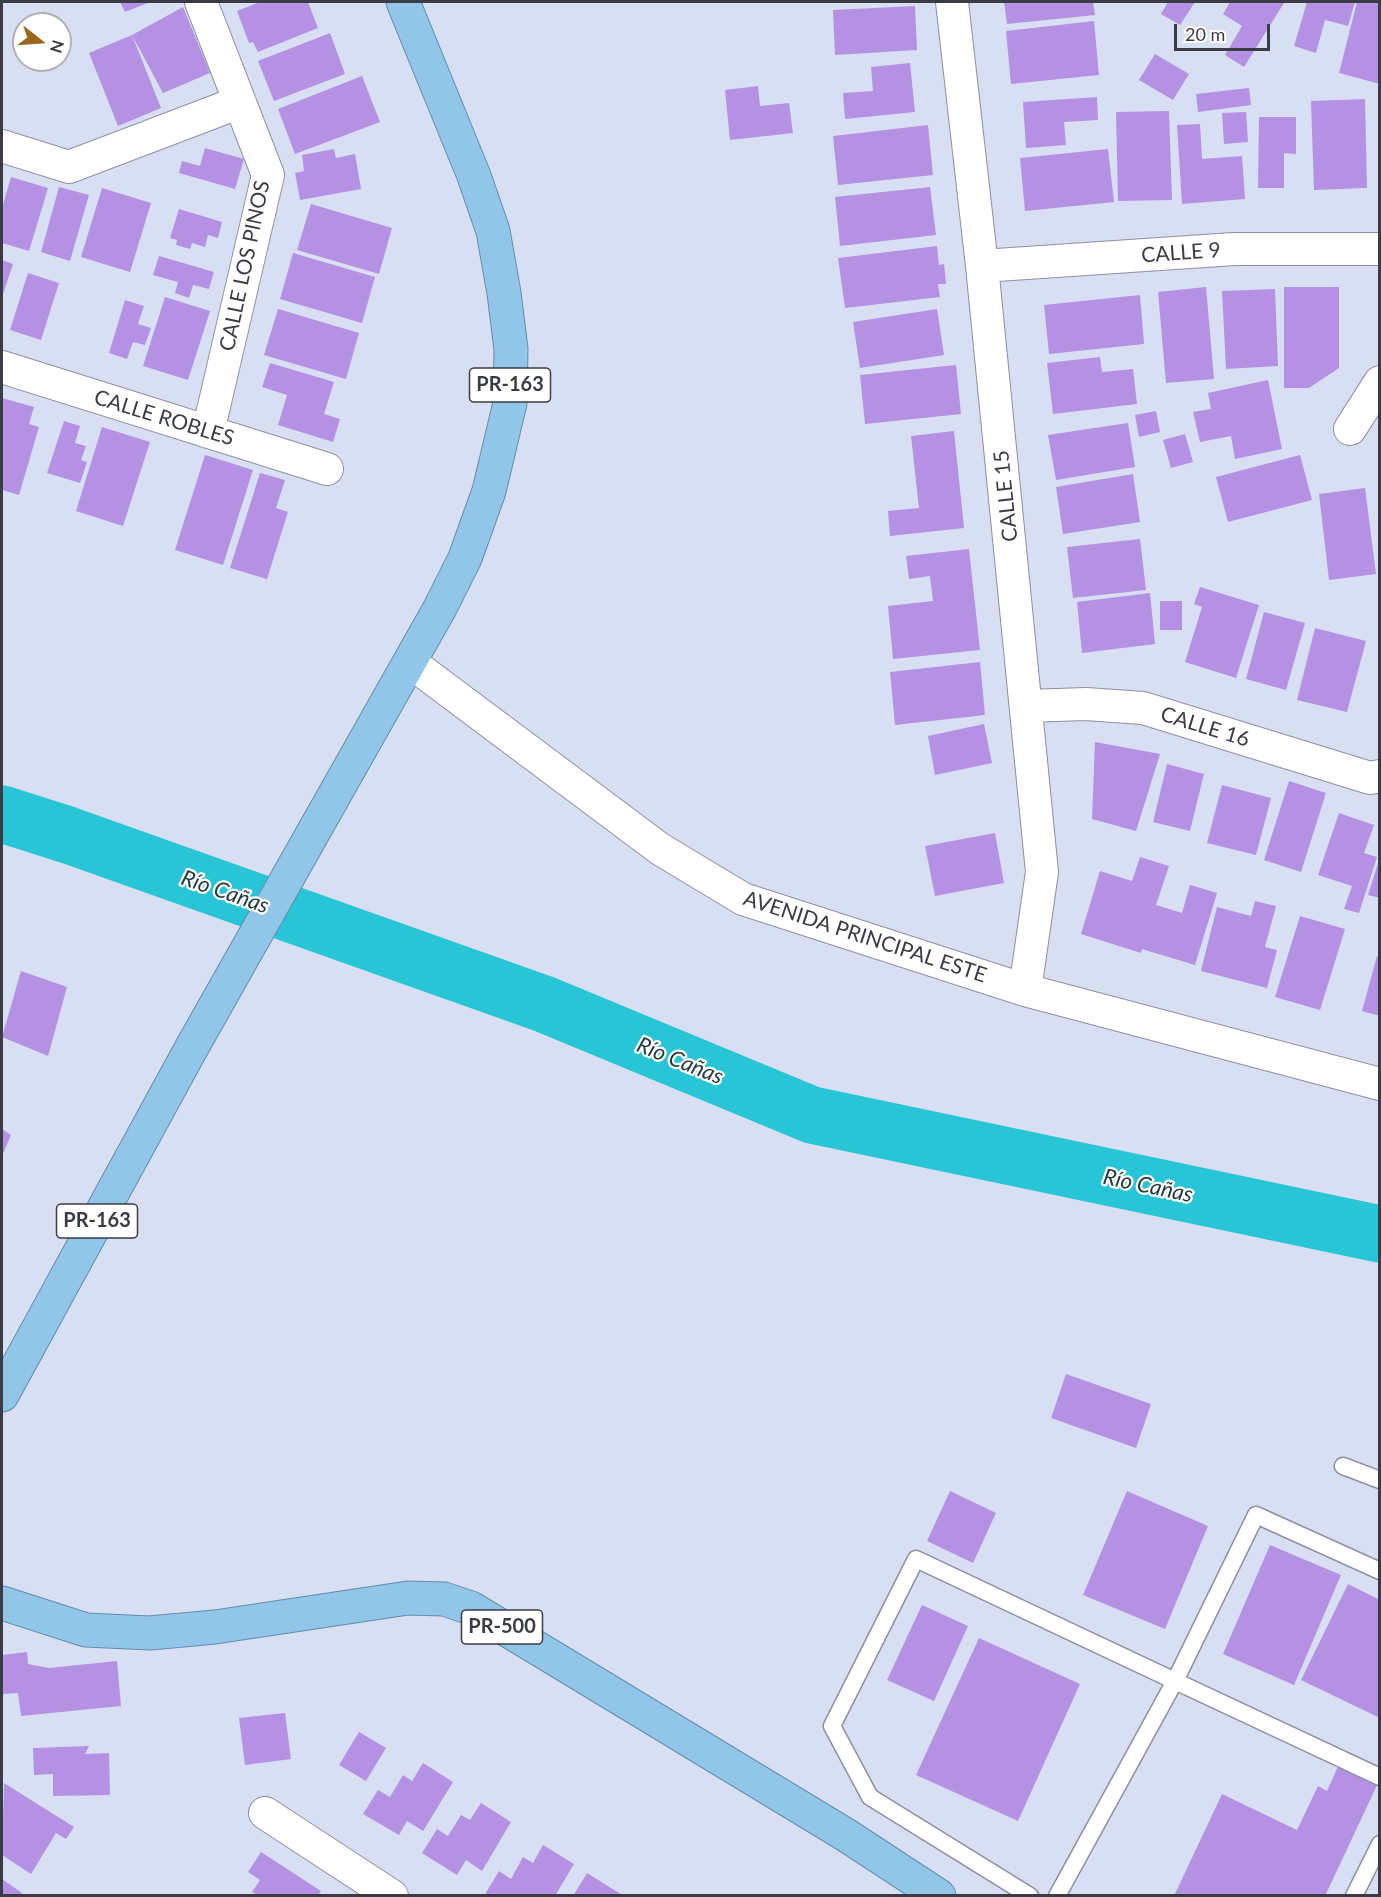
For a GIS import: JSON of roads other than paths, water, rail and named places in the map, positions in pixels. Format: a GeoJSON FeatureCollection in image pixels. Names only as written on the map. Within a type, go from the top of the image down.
{"type":"FeatureCollection","features":[{"type":"Feature","properties":{"kind":"highway","name":"PR-163"},"geometry":{"type":"LineString","coordinates":[[2,1395],[192,1047],[410,662],[465,558],[489,491],[510,403],[510,349],[504,293],[493,231],[474,176],[403,2]]}},
{"type":"Feature","properties":{"kind":"highway","name":"PR-500"},"geometry":{"type":"LineString","coordinates":[[2,1603],[86,1630],[150,1633],[215,1627],[408,1598],[444,1599],[471,1608],[846,1835],[939,1896]]}},
{"type":"Feature","properties":{"kind":"street","name":"CALLE LOS PINOS"},"geometry":{"type":"LineString","coordinates":[[201,2],[268,176],[208,432]]}},
{"type":"Feature","properties":{"kind":"street","name":"CALLE 15"},"geometry":{"type":"LineString","coordinates":[[952,2],[982,266],[1042,872],[1024,990]]}},
{"type":"Feature","properties":{"kind":"street"},"geometry":{"type":"LineString","coordinates":[[2,146],[69,167],[240,102]]}},
{"type":"Feature","properties":{"kind":"street","name":"CALLE 9"},"geometry":{"type":"LineString","coordinates":[[982,266],[1234,249],[1380,249]]}},
{"type":"Feature","properties":{"kind":"street","name":"CALLE ROBLES"},"geometry":{"type":"LineString","coordinates":[[2,367],[327,469]]}},
{"type":"Feature","properties":{"kind":"street"},"geometry":{"type":"LineString","coordinates":[[1350,429],[1380,382]]}},
{"type":"Feature","properties":{"kind":"street","name":"AVENIDA PRINCIPAL ESTE"},"geometry":{"type":"LineString","coordinates":[[410,662],[660,849],[742,899],[1024,990],[1380,1084]]}},
{"type":"Feature","properties":{"kind":"street","name":"CALLE 16"},"geometry":{"type":"LineString","coordinates":[[1027,706],[1086,705],[1143,708],[1371,778],[1380,776]]}},
{"type":"Feature","properties":{"kind":"street"},"geometry":{"type":"LineString","coordinates":[[265,1813],[392,1896]]}},
{"type":"Feature","properties":{"kind":"lane"},"geometry":{"type":"LineString","coordinates":[[1343,1466],[1380,1480]]}},
{"type":"Feature","properties":{"kind":"lane"},"geometry":{"type":"LineString","coordinates":[[1057,1896],[1175,1681],[1256,1515],[1380,1571]]}},
{"type":"Feature","properties":{"kind":"lane"},"geometry":{"type":"LineString","coordinates":[[1030,1896],[870,1797],[832,1726],[916,1559],[1380,1777]]}},
{"type":"Feature","properties":{"kind":"lane"},"geometry":{"type":"LineString","coordinates":[[1354,1896],[1380,1844]]}},
{"type":"Feature","properties":{"kind":"waterway","name":"Río Cañas"},"geometry":{"type":"LineString","coordinates":[[2,814],[68,835],[544,1004],[812,1115],[1380,1234]]}}]}
